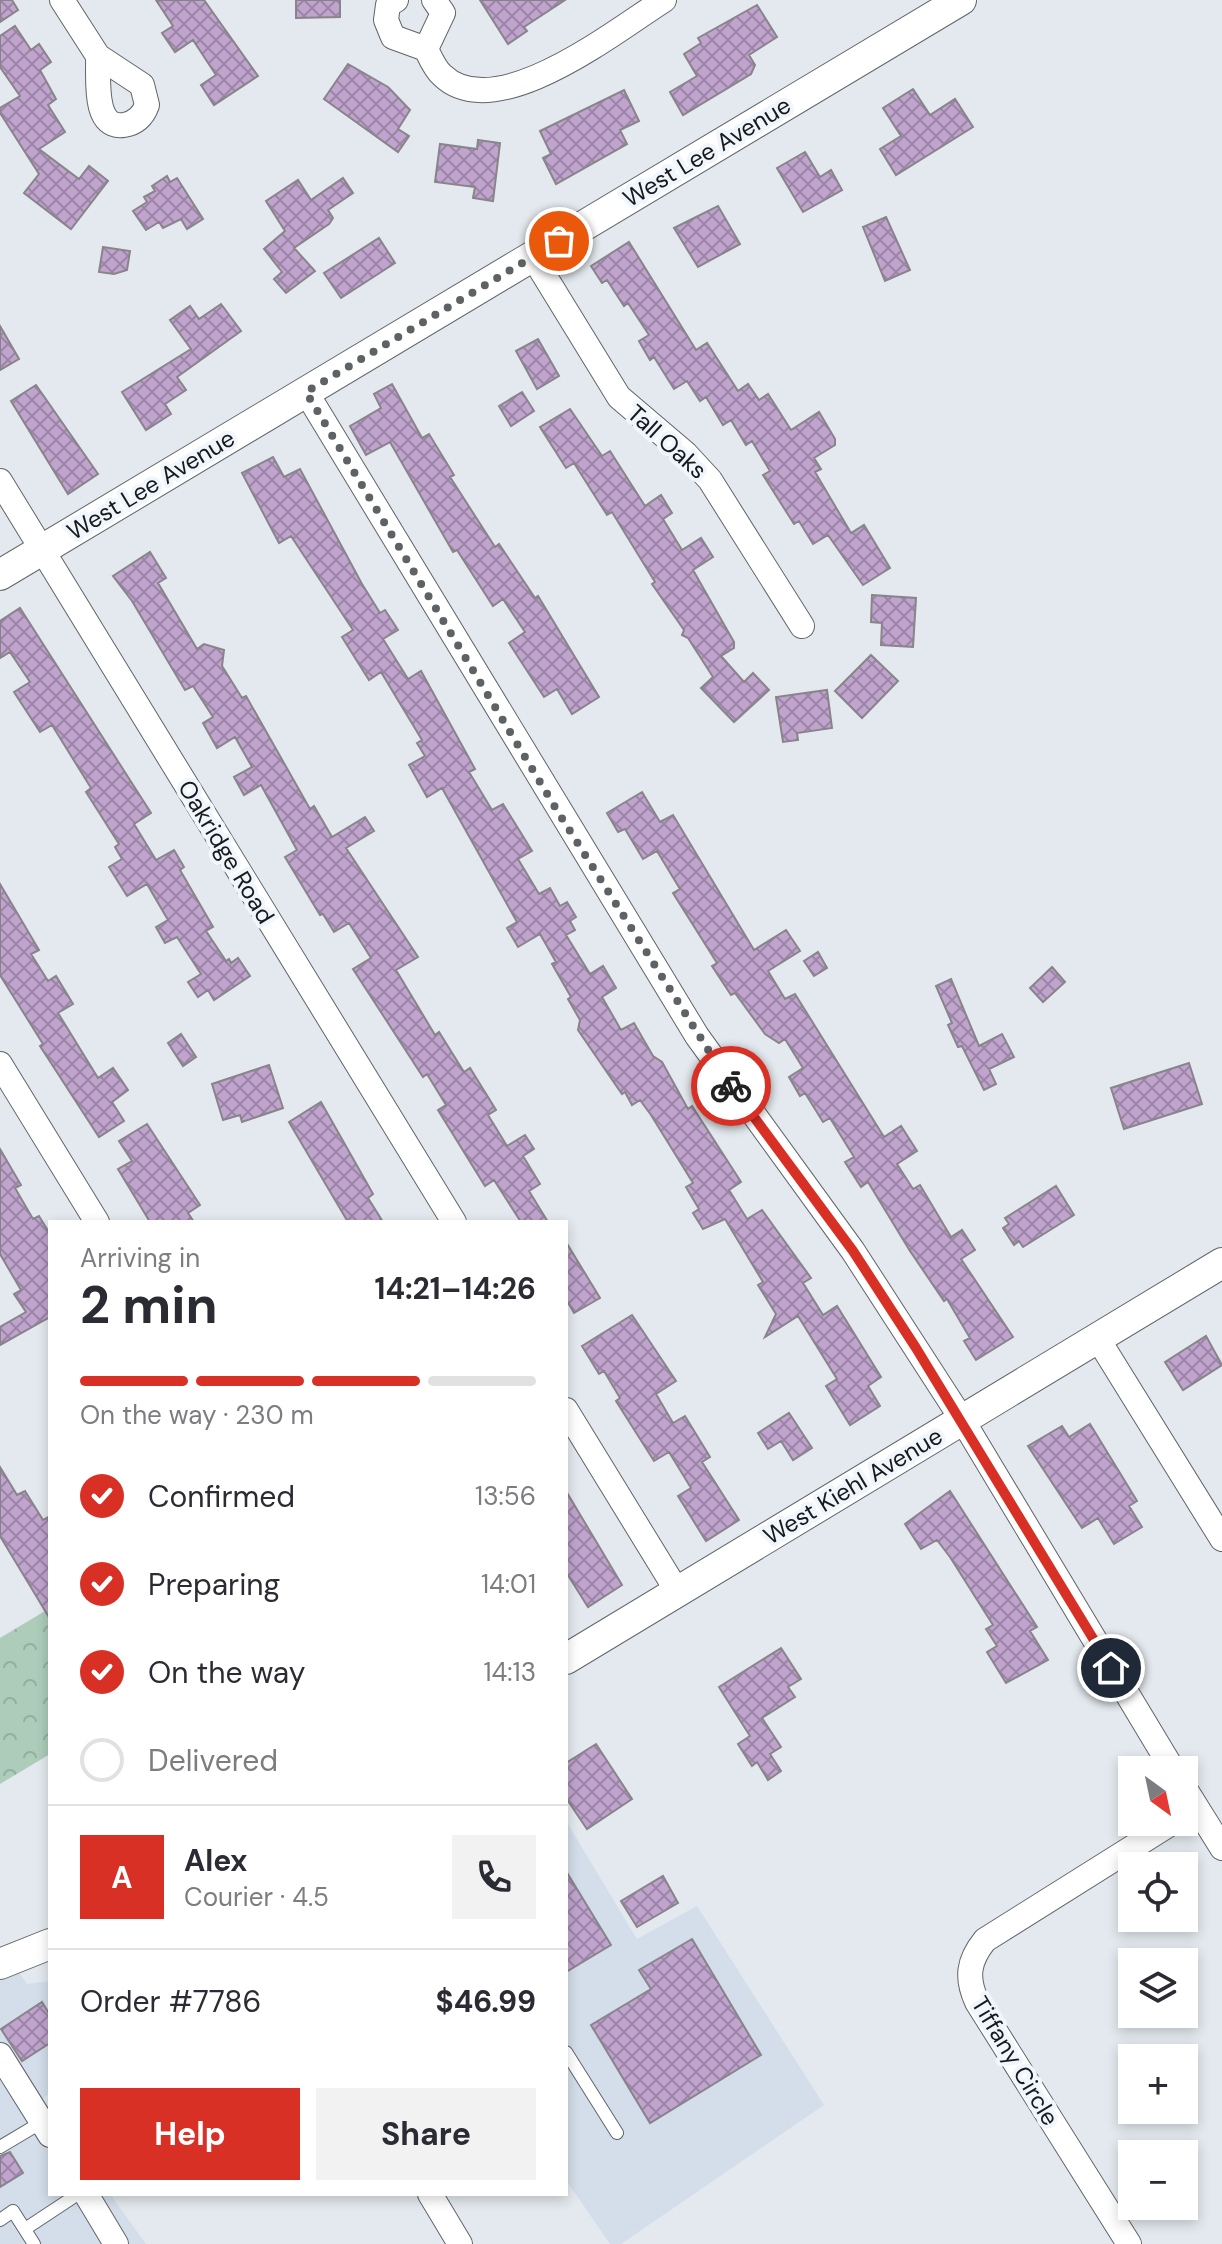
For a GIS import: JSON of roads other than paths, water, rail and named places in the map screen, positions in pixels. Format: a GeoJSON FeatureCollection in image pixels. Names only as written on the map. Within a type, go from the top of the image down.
{"type":"FeatureCollection","features":[{"type":"Feature","properties":{"kind":"street"},"geometry":{"type":"LineString","coordinates":[[62,0],[98,56]]}},
{"type":"Feature","properties":{"kind":"street"},"geometry":{"type":"LineString","coordinates":[[396,0],[388,5],[386,20],[393,37],[426,49],[440,74],[454,84],[487,92],[524,83],[664,0]]}},
{"type":"Feature","properties":{"kind":"street"},"geometry":{"type":"LineString","coordinates":[[426,49],[443,13],[434,0]]}},
{"type":"Feature","properties":{"kind":"street","name":"West Lee Avenue"},"geometry":{"type":"LineString","coordinates":[[0,575],[961,0]]}},
{"type":"Feature","properties":{"kind":"street","name":"Tall Oaks"},"geometry":{"type":"LineString","coordinates":[[533,257],[619,397],[686,454],[710,480],[802,626]]}},
{"type":"Feature","properties":{"kind":"street"},"geometry":{"type":"LineString","coordinates":[[306,392],[339,452],[697,1036],[853,1251],[963,1421],[1165,1756]]}},
{"type":"Feature","properties":{"kind":"street","name":"Oakridge Road"},"geometry":{"type":"LineString","coordinates":[[0,481],[453,1220]]}},
{"type":"Feature","properties":{"kind":"street"},"geometry":{"type":"LineString","coordinates":[[0,1064],[96,1220]]}},
{"type":"Feature","properties":{"kind":"street","name":"West Kiehl Avenue"},"geometry":{"type":"LineString","coordinates":[[568,1658],[1222,1263]]}},
{"type":"Feature","properties":{"kind":"street"},"geometry":{"type":"LineString","coordinates":[[1098,1339],[1222,1539]]}},
{"type":"Feature","properties":{"kind":"street"},"geometry":{"type":"LineString","coordinates":[[568,1413],[677,1591]]}},
{"type":"Feature","properties":{"kind":"street"},"geometry":{"type":"LineString","coordinates":[[1198,1816],[1222,1848]]}},
{"type":"Feature","properties":{"kind":"street","name":"Tiffany Circle"},"geometry":{"type":"LineString","coordinates":[[1129,2244],[977,2002],[970,1986],[969,1970],[974,1954],[985,1940],[1151,1836]]}},
{"type":"Feature","properties":{"kind":"street"},"geometry":{"type":"LineString","coordinates":[[1,1962],[48,1945]]}},
{"type":"Feature","properties":{"kind":"street"},"geometry":{"type":"LineString","coordinates":[[0,2055],[46,2128]]}},
{"type":"Feature","properties":{"kind":"street"},"geometry":{"type":"LineString","coordinates":[[87,2196],[116,2244]]}},
{"type":"Feature","properties":{"kind":"street"},"geometry":{"type":"LineString","coordinates":[[431,2196],[460,2244]]}},
{"type":"Feature","properties":{"kind":"lane"},"geometry":{"type":"LineString","coordinates":[[568,2055],[617,2133]]}},
{"type":"Feature","properties":{"kind":"lane"},"geometry":{"type":"LineString","coordinates":[[0,2147],[46,2128]]}},
{"type":"Feature","properties":{"kind":"lane"},"geometry":{"type":"LineString","coordinates":[[25,2229],[75,2196]]}},
{"type":"Feature","properties":{"kind":"lane"},"geometry":{"type":"LineString","coordinates":[[0,2220],[13,2211],[34,2244]]}}]}
